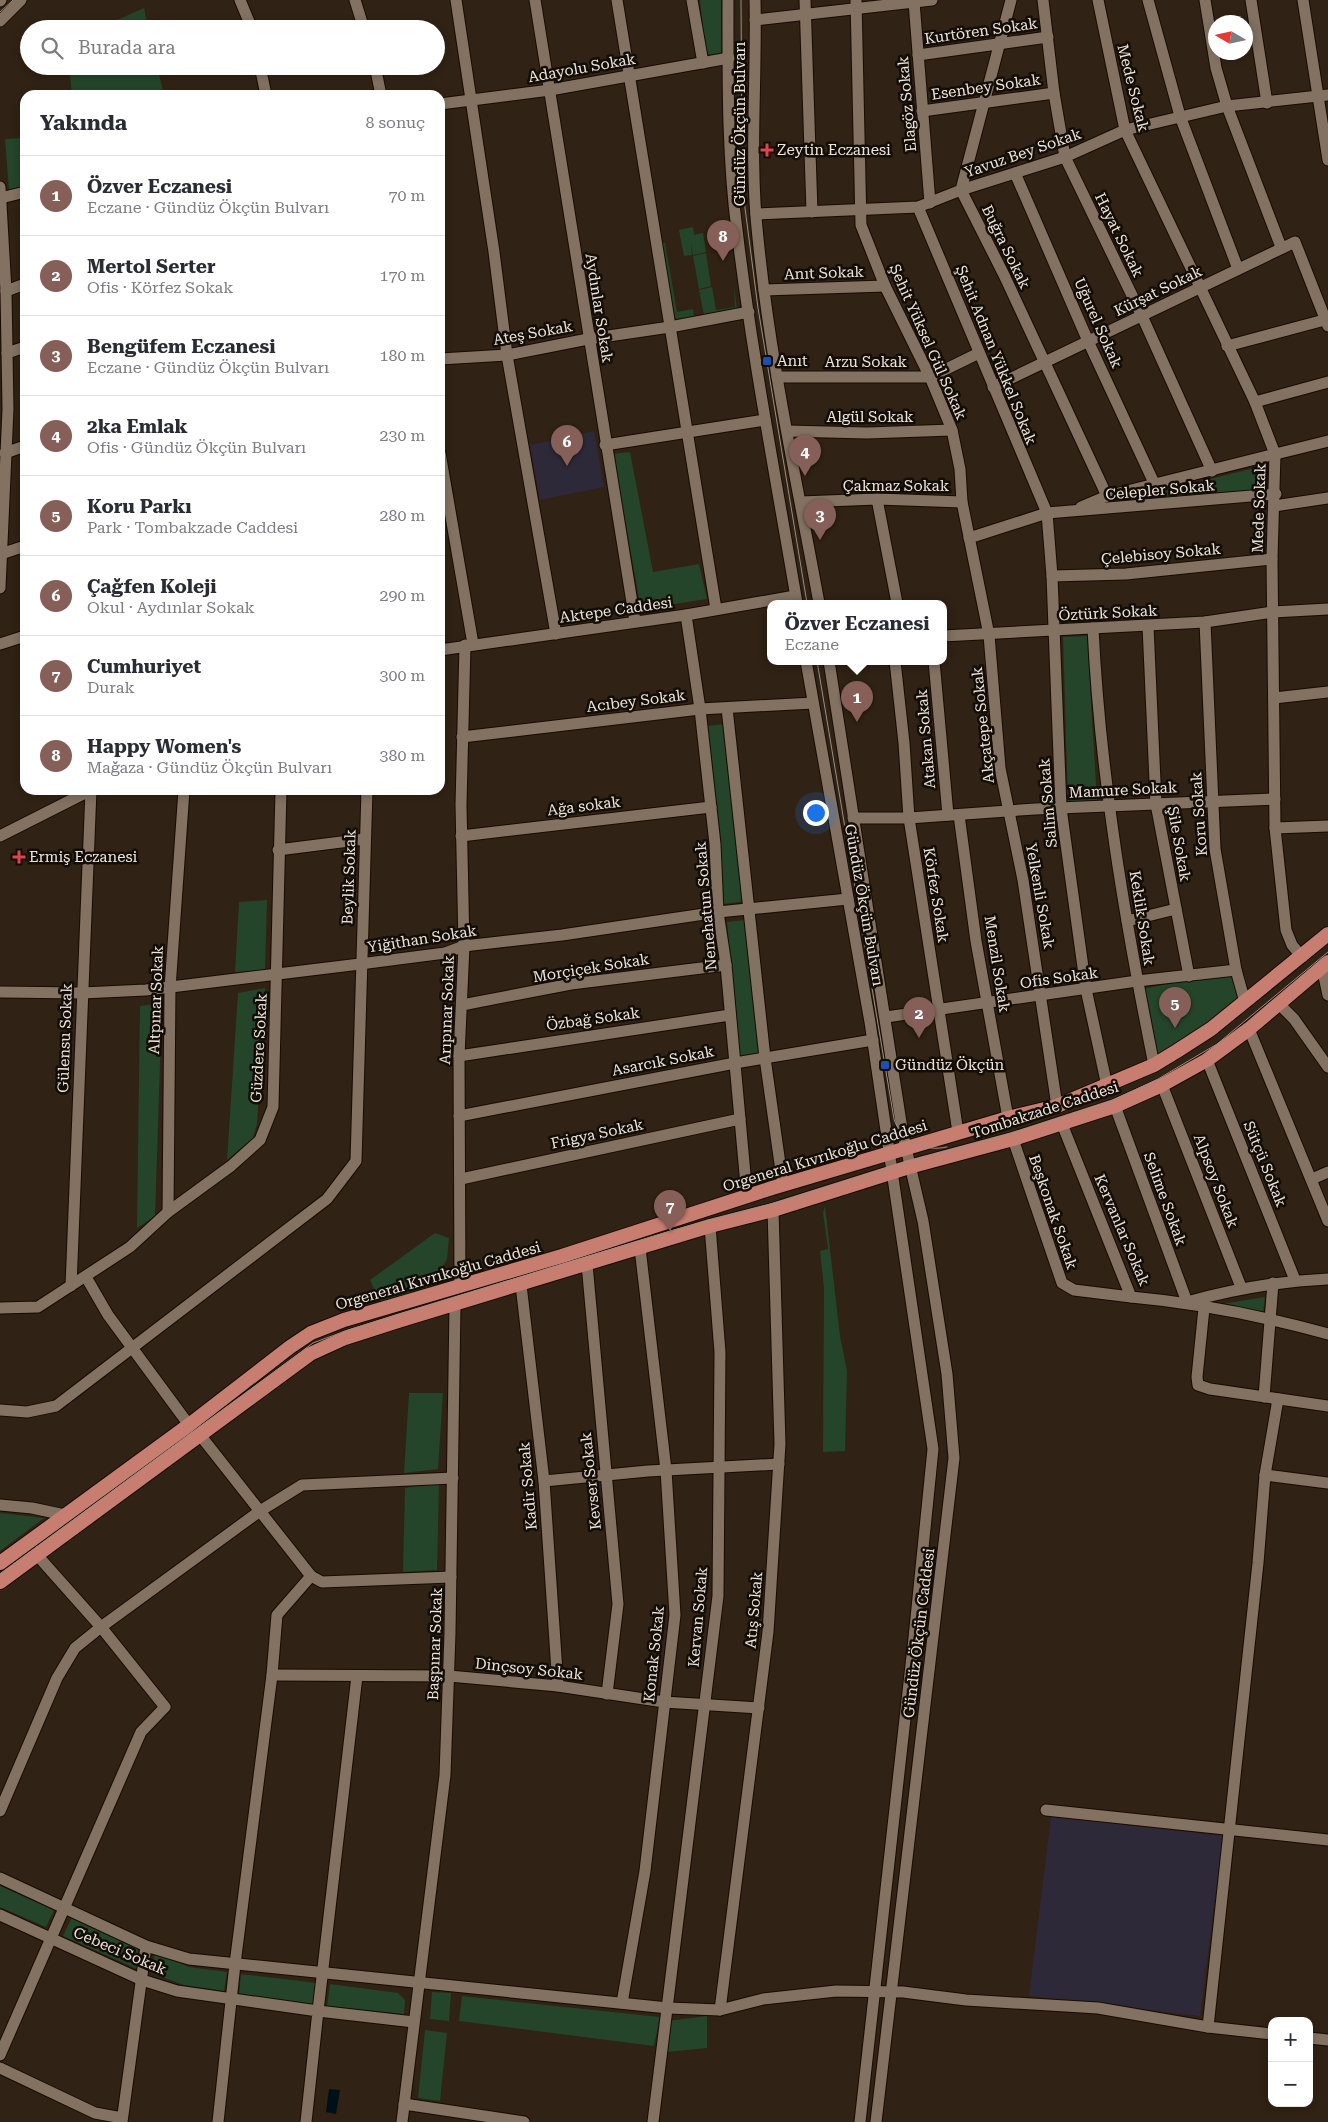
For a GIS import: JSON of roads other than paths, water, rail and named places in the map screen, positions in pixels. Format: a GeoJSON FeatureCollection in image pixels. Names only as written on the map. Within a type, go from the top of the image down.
{"type":"FeatureCollection","features":[{"type":"Feature","properties":{"kind":"main road","name":"Tombakzade Caddesi"},"geometry":{"type":"LineString","coordinates":[[945,1137],[1008,1118],[1057,1106],[1154,1065],[1211,1029],[1328,934]]}},
{"type":"Feature","properties":{"kind":"main road","name":"Tombakzade Caddesi"},"geometry":{"type":"LineString","coordinates":[[0,1582],[310,1354],[354,1335],[710,1226],[773,1210],[909,1167],[1013,1139],[1115,1106],[1162,1085],[1207,1060],[1249,1029],[1325,965]]}},
{"type":"Feature","properties":{"kind":"main road","name":"Orgeneral Kıvrıkoğlu Caddesi"},"geometry":{"type":"LineString","coordinates":[[0,1563],[189,1425],[254,1373],[311,1333],[344,1320],[562,1256],[747,1196],[945,1137]]}},
{"type":"Feature","properties":{"kind":"street"},"geometry":{"type":"LineString","coordinates":[[0,21],[21,0]]}},
{"type":"Feature","properties":{"kind":"street"},"geometry":{"type":"LineString","coordinates":[[240,0],[248,20]]}},
{"type":"Feature","properties":{"kind":"street"},"geometry":{"type":"LineString","coordinates":[[355,0],[361,20]]}},
{"type":"Feature","properties":{"kind":"street"},"geometry":{"type":"LineString","coordinates":[[456,0],[473,100],[507,355],[556,634]]}},
{"type":"Feature","properties":{"kind":"street","name":"Aydınlar Sokak"},"geometry":{"type":"LineString","coordinates":[[535,0],[605,445],[635,621]]}},
{"type":"Feature","properties":{"kind":"street"},"geometry":{"type":"LineString","coordinates":[[617,0],[716,609]]}},
{"type":"Feature","properties":{"kind":"street"},"geometry":{"type":"LineString","coordinates":[[692,0],[703,63]]}},
{"type":"Feature","properties":{"kind":"street","name":"Gündüz Ökçün Bulvarı"},"geometry":{"type":"LineString","coordinates":[[728,0],[732,175],[737,230],[765,420],[796,600]]}},
{"type":"Feature","properties":{"kind":"street","name":"Gündüz Ökçün Bulvarı"},"geometry":{"type":"LineString","coordinates":[[754,0],[756,214],[764,290],[777,377],[818,600]]}},
{"type":"Feature","properties":{"kind":"street"},"geometry":{"type":"LineString","coordinates":[[805,0],[812,212]]}},
{"type":"Feature","properties":{"kind":"street"},"geometry":{"type":"LineString","coordinates":[[755,20],[806,15],[856,4],[932,0]]}},
{"type":"Feature","properties":{"kind":"street"},"geometry":{"type":"LineString","coordinates":[[961,190],[1011,0]]}},
{"type":"Feature","properties":{"kind":"street","name":"Hayat Sokak"},"geometry":{"type":"LineString","coordinates":[[1042,0],[1054,93],[1065,157],[1142,316],[1212,471]]}},
{"type":"Feature","properties":{"kind":"street","name":"Mede Sokak"},"geometry":{"type":"LineString","coordinates":[[1098,0],[1125,130],[1255,402],[1275,454],[1272,560],[1275,828],[1286,930],[1292,945],[1302,957]]}},
{"type":"Feature","properties":{"kind":"street"},"geometry":{"type":"LineString","coordinates":[[1148,0],[1180,116],[1238,269]]}},
{"type":"Feature","properties":{"kind":"street"},"geometry":{"type":"LineString","coordinates":[[1205,0],[1216,68],[1227,106],[1281,247],[1295,242],[1327,322],[1227,346]]}},
{"type":"Feature","properties":{"kind":"street"},"geometry":{"type":"LineString","coordinates":[[1251,0],[1267,103]]}},
{"type":"Feature","properties":{"kind":"street"},"geometry":{"type":"LineString","coordinates":[[1303,0],[1306,30],[1324,96],[1328,160]]}},
{"type":"Feature","properties":{"kind":"street","name":"Elagöz Sokak"},"geometry":{"type":"LineString","coordinates":[[914,2],[930,203]]}},
{"type":"Feature","properties":{"kind":"street","name":"Şehit Yüksel Gül Sokak"},"geometry":{"type":"LineString","coordinates":[[856,4],[861,225],[885,286],[930,377],[952,430],[960,469],[962,502],[989,635]]}},
{"type":"Feature","properties":{"kind":"street","name":"Kurtören Sokak"},"geometry":{"type":"LineString","coordinates":[[918,55],[1048,37]]}},
{"type":"Feature","properties":{"kind":"street","name":"Adayolu Sokak"},"geometry":{"type":"LineString","coordinates":[[445,103],[550,90],[728,58]]}},
{"type":"Feature","properties":{"kind":"street"},"geometry":{"type":"LineString","coordinates":[[262,75],[265,90]]}},
{"type":"Feature","properties":{"kind":"street"},"geometry":{"type":"LineString","coordinates":[[378,75],[380,90]]}},
{"type":"Feature","properties":{"kind":"street","name":"Esenbey Sokak"},"geometry":{"type":"LineString","coordinates":[[922,112],[1054,93]]}},
{"type":"Feature","properties":{"kind":"street","name":"Yavuz Bey Sokak"},"geometry":{"type":"LineString","coordinates":[[756,214],[918,208],[961,190],[1065,157],[1125,130],[1227,106],[1324,96]]}},
{"type":"Feature","properties":{"kind":"street","name":"Uğurel Sokak"},"geometry":{"type":"LineString","coordinates":[[1015,173],[1088,341],[1155,485]]}},
{"type":"Feature","properties":{"kind":"street"},"geometry":{"type":"LineString","coordinates":[[0,187],[2,258],[6,291],[6,453],[2,493],[0,588]]}},
{"type":"Feature","properties":{"kind":"street","name":"Buğra Sokak"},"geometry":{"type":"LineString","coordinates":[[961,190],[1107,496]]}},
{"type":"Feature","properties":{"kind":"street"},"geometry":{"type":"LineString","coordinates":[[0,198],[20,193]]}},
{"type":"Feature","properties":{"kind":"street","name":"Şehit Adnan Yükkel Sokak"},"geometry":{"type":"LineString","coordinates":[[918,208],[1047,513]]}},
{"type":"Feature","properties":{"kind":"street","name":"Kürşat Sokak"},"geometry":{"type":"LineString","coordinates":[[993,387],[1045,364],[1088,341],[1281,247]]}},
{"type":"Feature","properties":{"kind":"street"},"geometry":{"type":"LineString","coordinates":[[6,291],[20,286]]}},
{"type":"Feature","properties":{"kind":"street","name":"Anıt Sokak"},"geometry":{"type":"LineString","coordinates":[[764,290],[885,286]]}},
{"type":"Feature","properties":{"kind":"street","name":"Ateş Sokak"},"geometry":{"type":"LineString","coordinates":[[445,360],[507,355],[588,339],[670,327],[749,312]]}},
{"type":"Feature","properties":{"kind":"street"},"geometry":{"type":"LineString","coordinates":[[6,353],[20,349]]}},
{"type":"Feature","properties":{"kind":"street","name":"Arzu Sokak"},"geometry":{"type":"LineString","coordinates":[[777,377],[930,377],[979,353]]}},
{"type":"Feature","properties":{"kind":"street"},"geometry":{"type":"LineString","coordinates":[[1255,402],[1328,382]]}},
{"type":"Feature","properties":{"kind":"street"},"geometry":{"type":"LineString","coordinates":[[605,445],[765,420]]}},
{"type":"Feature","properties":{"kind":"street","name":"Algül Sokak"},"geometry":{"type":"LineString","coordinates":[[787,431],[867,433],[952,430]]}},
{"type":"Feature","properties":{"kind":"street"},"geometry":{"type":"LineString","coordinates":[[1070,512],[1107,496],[1328,441]]}},
{"type":"Feature","properties":{"kind":"street"},"geometry":{"type":"LineString","coordinates":[[6,453],[20,448]]}},
{"type":"Feature","properties":{"kind":"street","name":"Arıpınar Sokak"},"geometry":{"type":"LineString","coordinates":[[445,486],[469,644],[462,737],[461,836],[464,946],[459,1116],[461,1179],[460,1286]]}},
{"type":"Feature","properties":{"kind":"street","name":"Celepler Sokak"},"geometry":{"type":"LineString","coordinates":[[969,538],[1047,513],[1328,498]]}},
{"type":"Feature","properties":{"kind":"street"},"geometry":{"type":"LineString","coordinates":[[877,500],[896,600]]}},
{"type":"Feature","properties":{"kind":"street","name":"Çakmaz Sokak"},"geometry":{"type":"LineString","coordinates":[[801,502],[877,500],[962,502]]}},
{"type":"Feature","properties":{"kind":"street","name":"Salim Sokak"},"geometry":{"type":"LineString","coordinates":[[1047,513],[1052,576],[1061,808],[1086,989],[1107,1086]]}},
{"type":"Feature","properties":{"kind":"street"},"geometry":{"type":"LineString","coordinates":[[1,554],[20,548]]}},
{"type":"Feature","properties":{"kind":"street","name":"Çelebisoy Sokak"},"geometry":{"type":"LineString","coordinates":[[1052,576],[1126,574],[1272,560]]}},
{"type":"Feature","properties":{"kind":"street","name":"Aktepe Caddesi"},"geometry":{"type":"LineString","coordinates":[[445,649],[469,644],[556,634],[716,609],[767,603]]}},
{"type":"Feature","properties":{"kind":"street","name":"Öztürk Sokak"},"geometry":{"type":"LineString","coordinates":[[947,636],[1205,622],[1274,612],[1328,609]]}},
{"type":"Feature","properties":{"kind":"street","name":"Nenehatun Sokak"},"geometry":{"type":"LineString","coordinates":[[686,615],[700,709],[711,807],[718,912],[726,965],[747,1196]]}},
{"type":"Feature","properties":{"kind":"street","name":"Koru Sokak"},"geometry":{"type":"LineString","coordinates":[[1205,622],[1210,703],[1211,801],[1215,849],[1236,970],[1245,1002]]}},
{"type":"Feature","properties":{"kind":"street","name":"Şile Sokak"},"geometry":{"type":"LineString","coordinates":[[1148,626],[1156,804],[1189,976]]}},
{"type":"Feature","properties":{"kind":"street","name":"Keklik Sokak"},"geometry":{"type":"LineString","coordinates":[[1093,628],[1100,734],[1108,806],[1137,981],[1154,1065]]}},
{"type":"Feature","properties":{"kind":"street","name":"Akçatepe Sokak"},"geometry":{"type":"LineString","coordinates":[[989,635],[1000,768],[1009,811]]}},
{"type":"Feature","properties":{"kind":"street"},"geometry":{"type":"LineString","coordinates":[[0,644],[20,638]]}},
{"type":"Feature","properties":{"kind":"street","name":"Gündüz Ökçün Bulvarı"},"geometry":{"type":"LineString","coordinates":[[807,665],[873,1040],[888,1154]]}},
{"type":"Feature","properties":{"kind":"street","name":"Gündüz Ökçün Bulvarı"},"geometry":{"type":"LineString","coordinates":[[829,665],[906,1149]]}},
{"type":"Feature","properties":{"kind":"street","name":"Körfez Sokak"},"geometry":{"type":"LineString","coordinates":[[895,665],[904,742],[909,818],[958,1132]]}},
{"type":"Feature","properties":{"kind":"street","name":"Atakan Sokak"},"geometry":{"type":"LineString","coordinates":[[935,665],[954,815]]}},
{"type":"Feature","properties":{"kind":"street"},"geometry":{"type":"LineString","coordinates":[[1274,698],[1328,692]]}},
{"type":"Feature","properties":{"kind":"street","name":"Acıbey Sokak"},"geometry":{"type":"LineString","coordinates":[[462,737],[700,709],[813,704]]}},
{"type":"Feature","properties":{"kind":"street"},"geometry":{"type":"LineString","coordinates":[[727,708],[765,1058],[783,1185]]}},
{"type":"Feature","properties":{"kind":"street"},"geometry":{"type":"LineString","coordinates":[[0,836],[81,795]]}},
{"type":"Feature","properties":{"kind":"street","name":"Gülensu Sokak"},"geometry":{"type":"LineString","coordinates":[[71,1286],[91,795]]}},
{"type":"Feature","properties":{"kind":"street","name":"Altpınar Sokak"},"geometry":{"type":"LineString","coordinates":[[168,1212],[170,988],[184,795]]}},
{"type":"Feature","properties":{"kind":"street","name":"Güzdere Sokak"},"geometry":{"type":"LineString","coordinates":[[0,1308],[38,1307],[86,1277],[130,1247],[168,1212],[231,1166],[260,1140],[273,1107],[280,899],[278,850],[281,795]]}},
{"type":"Feature","properties":{"kind":"street","name":"Beylik Sokak"},"geometry":{"type":"LineString","coordinates":[[0,1410],[26,1412],[56,1406],[133,1349],[215,1282],[327,1199],[356,1161],[360,964],[367,795]]}},
{"type":"Feature","properties":{"kind":"street","name":"Mamure Sokak"},"geometry":{"type":"LineString","coordinates":[[853,818],[909,818],[1061,808],[1275,800]]}},
{"type":"Feature","properties":{"kind":"street","name":"Ağa sokak"},"geometry":{"type":"LineString","coordinates":[[461,836],[711,807]]}},
{"type":"Feature","properties":{"kind":"street","name":"Yelkenli Sokak"},"geometry":{"type":"LineString","coordinates":[[1009,811],[1023,880],[1057,1106]]}},
{"type":"Feature","properties":{"kind":"street","name":"Menzil Sokak"},"geometry":{"type":"LineString","coordinates":[[954,815],[1008,1118]]}},
{"type":"Feature","properties":{"kind":"street"},"geometry":{"type":"LineString","coordinates":[[1275,828],[1328,826]]}},
{"type":"Feature","properties":{"kind":"street"},"geometry":{"type":"LineString","coordinates":[[278,850],[365,839]]}},
{"type":"Feature","properties":{"kind":"street","name":"Yiğithan Sokak"},"geometry":{"type":"LineString","coordinates":[[0,992],[82,993],[170,988],[360,964],[445,952],[464,946],[562,935],[718,912],[848,899]]}},
{"type":"Feature","properties":{"kind":"street"},"geometry":{"type":"LineString","coordinates":[[1127,921],[1176,909]]}},
{"type":"Feature","properties":{"kind":"street","name":"Morçiçek Sokak"},"geometry":{"type":"LineString","coordinates":[[462,1005],[572,984],[726,965]]}},
{"type":"Feature","properties":{"kind":"street"},"geometry":{"type":"LineString","coordinates":[[1325,965],[1328,995]]}},
{"type":"Feature","properties":{"kind":"street","name":"Ofis Sokak"},"geometry":{"type":"LineString","coordinates":[[886,1018],[1137,981],[1236,970]]}},
{"type":"Feature","properties":{"kind":"street"},"geometry":{"type":"LineString","coordinates":[[1278,1003],[1294,1019],[1328,1067]]}},
{"type":"Feature","properties":{"kind":"street","name":"Özbağ Sokak"},"geometry":{"type":"LineString","coordinates":[[460,1056],[730,1015]]}},
{"type":"Feature","properties":{"kind":"street"},"geometry":{"type":"LineString","coordinates":[[1249,1029],[1328,1221]]}},
{"type":"Feature","properties":{"kind":"street","name":"Asarcık Sokak"},"geometry":{"type":"LineString","coordinates":[[459,1116],[735,1062],[873,1040]]}},
{"type":"Feature","properties":{"kind":"street","name":"Sütçü Sokak"},"geometry":{"type":"LineString","coordinates":[[1207,1060],[1295,1280]]}},
{"type":"Feature","properties":{"kind":"street","name":"Alpsoy Sokak"},"geometry":{"type":"LineString","coordinates":[[1162,1085],[1242,1288]]}},
{"type":"Feature","properties":{"kind":"street","name":"Selime Sokak"},"geometry":{"type":"LineString","coordinates":[[1115,1106],[1187,1302]]}},
{"type":"Feature","properties":{"kind":"street","name":"Frigya Sokak"},"geometry":{"type":"LineString","coordinates":[[461,1179],[740,1119]]}},
{"type":"Feature","properties":{"kind":"street","name":"Kervanlar Sokak"},"geometry":{"type":"LineString","coordinates":[[1062,1124],[1131,1297],[1187,1302]]}},
{"type":"Feature","properties":{"kind":"street","name":"Beşkonak Sokak"},"geometry":{"type":"LineString","coordinates":[[1013,1139],[1062,1284],[1074,1290],[1131,1297]]}},
{"type":"Feature","properties":{"kind":"street","name":"Gündüz Ökçün Caddesi"},"geometry":{"type":"LineString","coordinates":[[876,2122],[954,1458],[947,1374],[923,1221],[906,1149]]}},
{"type":"Feature","properties":{"kind":"street","name":"Gündüz Ökçün Caddesi"},"geometry":{"type":"LineString","coordinates":[[860,2122],[933,1449],[888,1154]]}},
{"type":"Feature","properties":{"kind":"street"},"geometry":{"type":"LineString","coordinates":[[1312,1179],[1328,1172]]}},
{"type":"Feature","properties":{"kind":"street","name":"Atış Sokak"},"geometry":{"type":"LineString","coordinates":[[720,2010],[768,1632],[779,1464],[773,1210]]}},
{"type":"Feature","properties":{"kind":"street","name":"Kervan Sokak"},"geometry":{"type":"LineString","coordinates":[[654,2122],[718,1596],[720,1352],[710,1226]]}},
{"type":"Feature","properties":{"kind":"street","name":"Konak Sokak"},"geometry":{"type":"LineString","coordinates":[[622,2003],[645,1871],[675,1615],[666,1470],[640,1248]]}},
{"type":"Feature","properties":{"kind":"street","name":"Kevser Sokak"},"geometry":{"type":"LineString","coordinates":[[587,1264],[618,1604],[607,1694]]}},
{"type":"Feature","properties":{"kind":"street"},"geometry":{"type":"LineString","coordinates":[[86,1277],[108,1315],[189,1425]]}},
{"type":"Feature","properties":{"kind":"street"},"geometry":{"type":"LineString","coordinates":[[1187,1302],[1242,1288],[1295,1280],[1328,1279]]}},
{"type":"Feature","properties":{"kind":"street"},"geometry":{"type":"LineString","coordinates":[[1264,1396],[1273,1283]]}},
{"type":"Feature","properties":{"kind":"street","name":"Kadir Sokak"},"geometry":{"type":"LineString","coordinates":[[520,1285],[544,1481],[558,1686]]}},
{"type":"Feature","properties":{"kind":"street"},"geometry":{"type":"LineString","coordinates":[[1187,1302],[1204,1308],[1270,1318],[1328,1334]]}},
{"type":"Feature","properties":{"kind":"street","name":"Başpınar Sokak"},"geometry":{"type":"LineString","coordinates":[[402,2122],[445,1775],[452,1577],[455,1305]]}},
{"type":"Feature","properties":{"kind":"street"},"geometry":{"type":"LineString","coordinates":[[1204,1308],[1197,1377],[1198,1385],[1210,1389],[1328,1406]]}},
{"type":"Feature","properties":{"kind":"street"},"geometry":{"type":"LineString","coordinates":[[1208,2027],[1258,1563],[1265,1475],[1278,1399]]}},
{"type":"Feature","properties":{"kind":"street"},"geometry":{"type":"LineString","coordinates":[[200,1435],[311,1576],[322,1582],[452,1577]]}},
{"type":"Feature","properties":{"kind":"street"},"geometry":{"type":"LineString","coordinates":[[544,1481],[605,1474],[779,1464]]}},
{"type":"Feature","properties":{"kind":"street"},"geometry":{"type":"LineString","coordinates":[[1265,1475],[1328,1483]]}},
{"type":"Feature","properties":{"kind":"street"},"geometry":{"type":"LineString","coordinates":[[0,1811],[57,1678],[75,1648],[101,1627],[260,1511],[302,1485],[453,1478]]}},
{"type":"Feature","properties":{"kind":"street"},"geometry":{"type":"LineString","coordinates":[[0,1505],[32,1508],[65,1515]]}},
{"type":"Feature","properties":{"kind":"street"},"geometry":{"type":"LineString","coordinates":[[0,2055],[141,1732],[165,1707],[101,1627],[37,1555]]}},
{"type":"Feature","properties":{"kind":"street"},"geometry":{"type":"LineString","coordinates":[[218,2122],[233,1999],[235,1964],[272,1676],[277,1615],[311,1576]]}},
{"type":"Feature","properties":{"kind":"street","name":"Dinçsoy Sokak"},"geometry":{"type":"LineString","coordinates":[[272,1676],[449,1676],[558,1686],[664,1702],[759,1708]]}},
{"type":"Feature","properties":{"kind":"street"},"geometry":{"type":"LineString","coordinates":[[306,2122],[356,1676]]}},
{"type":"Feature","properties":{"kind":"street"},"geometry":{"type":"LineString","coordinates":[[1046,1810],[1328,1840]]}},
{"type":"Feature","properties":{"kind":"street"},"geometry":{"type":"LineString","coordinates":[[0,1878],[146,1946],[189,1959],[668,2008],[720,2010],[763,1999],[836,1991],[892,1991],[966,2000],[1098,2008],[1208,2027],[1268,2034]]}},
{"type":"Feature","properties":{"kind":"street","name":"Cebeci Sokak"},"geometry":{"type":"LineString","coordinates":[[0,1914],[142,1980],[177,1991],[318,2011],[414,2022]]}},
{"type":"Feature","properties":{"kind":"street"},"geometry":{"type":"LineString","coordinates":[[0,2068],[95,2114],[122,2120],[146,1946]]}},
{"type":"Feature","properties":{"kind":"street"},"geometry":{"type":"LineString","coordinates":[[1313,2038],[1328,2040]]}},
{"type":"Feature","properties":{"kind":"street"},"geometry":{"type":"LineString","coordinates":[[404,2104],[524,2122]]}},
{"type":"Feature","properties":{"kind":"tram line"},"geometry":{"type":"LineString","coordinates":[[0,12],[13,0]]}},
{"type":"Feature","properties":{"kind":"tram line"},"geometry":{"type":"LineString","coordinates":[[741,0],[742,146],[745,208],[758,308],[807,600]]}},
{"type":"Feature","properties":{"kind":"tram line"},"geometry":{"type":"LineString","coordinates":[[818,665],[894,1119],[902,1134],[915,1144],[930,1148],[947,1147]]}},
{"type":"Feature","properties":{"kind":"tram line"},"geometry":{"type":"LineString","coordinates":[[0,1574],[313,1343],[348,1330],[670,1231],[815,1192],[1098,1107],[1158,1079],[1217,1044],[1328,952]]}},
{"type":"Feature","properties":{"kind":"place","name":"Zeytin Eczanesi"},"geometry":{"type":"Point","coordinates":[767,150]}},
{"type":"Feature","properties":{"kind":"place","name":"Happy Women's"},"geometry":{"type":"Point","coordinates":[723,261]}},
{"type":"Feature","properties":{"kind":"place","name":"Anıt"},"geometry":{"type":"Point","coordinates":[767,361]}},
{"type":"Feature","properties":{"kind":"place","name":"Çağfen Koleji"},"geometry":{"type":"Point","coordinates":[567,466]}},
{"type":"Feature","properties":{"kind":"place","name":"2ka Emlak"},"geometry":{"type":"Point","coordinates":[805,476]}},
{"type":"Feature","properties":{"kind":"place","name":"Bengüfem Eczanesi"},"geometry":{"type":"Point","coordinates":[820,540]}},
{"type":"Feature","properties":{"kind":"place","name":"Özver Eczanesi"},"geometry":{"type":"Point","coordinates":[857,722]}},
{"type":"Feature","properties":{"kind":"place","name":"Ermiş Eczanesi"},"geometry":{"type":"Point","coordinates":[19,857]}},
{"type":"Feature","properties":{"kind":"place","name":"Koru Parkı"},"geometry":{"type":"Point","coordinates":[1175,1028]}},
{"type":"Feature","properties":{"kind":"place","name":"Mertol Serter"},"geometry":{"type":"Point","coordinates":[919,1038]}},
{"type":"Feature","properties":{"kind":"place","name":"Gündüz Ökçün"},"geometry":{"type":"Point","coordinates":[885,1065]}},
{"type":"Feature","properties":{"kind":"place","name":"Cumhuriyet"},"geometry":{"type":"Point","coordinates":[670,1231]}}]}
